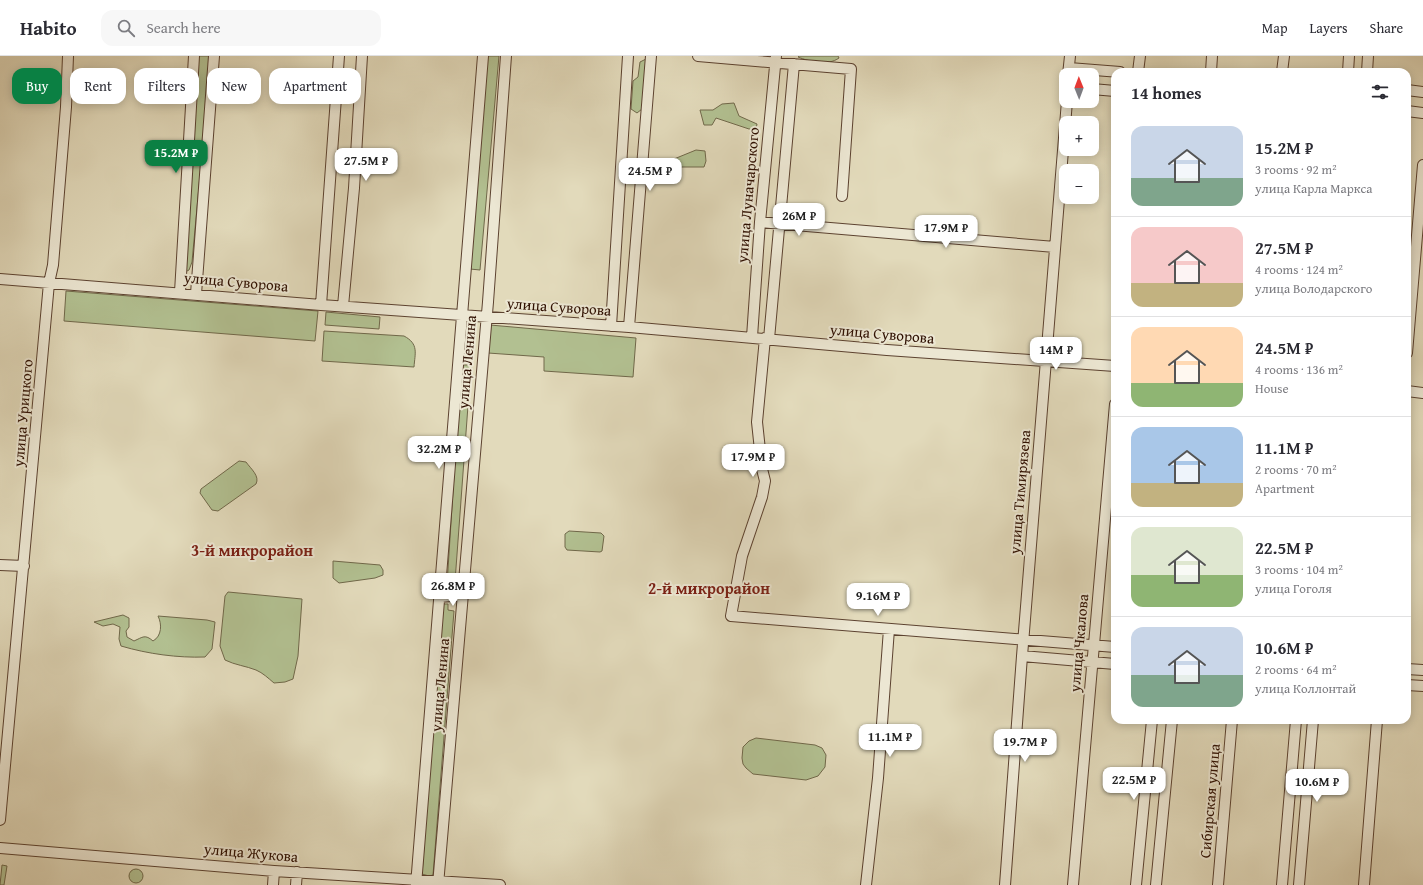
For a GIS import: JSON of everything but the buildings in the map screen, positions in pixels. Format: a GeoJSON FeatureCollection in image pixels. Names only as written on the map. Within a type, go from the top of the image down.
{"type":"FeatureCollection","features":[{"type":"Feature","properties":{"kind":"street","name":"улица Урицкого"},"geometry":{"type":"LineString","coordinates":[[0,820],[49,283],[52,265],[66,107],[68,56]]}},
{"type":"Feature","properties":{"kind":"street"},"geometry":{"type":"LineString","coordinates":[[180,292],[194,56]]}},
{"type":"Feature","properties":{"kind":"street"},"geometry":{"type":"LineString","coordinates":[[196,294],[214,56]]}},
{"type":"Feature","properties":{"kind":"street"},"geometry":{"type":"LineString","coordinates":[[321,305],[339,56]]}},
{"type":"Feature","properties":{"kind":"street"},"geometry":{"type":"LineString","coordinates":[[343,306],[354,188],[362,56]]}},
{"type":"Feature","properties":{"kind":"street","name":"улица Ленина"},"geometry":{"type":"LineString","coordinates":[[417,882],[483,56]]}},
{"type":"Feature","properties":{"kind":"street","name":"улица Ленина"},"geometry":{"type":"LineString","coordinates":[[438,883],[486,316],[506,56]]}},
{"type":"Feature","properties":{"kind":"street"},"geometry":{"type":"LineString","coordinates":[[611,326],[628,56]]}},
{"type":"Feature","properties":{"kind":"street"},"geometry":{"type":"LineString","coordinates":[[629,327],[651,56]]}},
{"type":"Feature","properties":{"kind":"street"},"geometry":{"type":"LineString","coordinates":[[698,56],[776,59],[794,64],[850,69],[842,196]]}},
{"type":"Feature","properties":{"kind":"street"},"geometry":{"type":"LineString","coordinates":[[1069,68],[1070,56]]}},
{"type":"Feature","properties":{"kind":"street"},"geometry":{"type":"LineString","coordinates":[[1138,68],[1140,56]]}},
{"type":"Feature","properties":{"kind":"street"},"geometry":{"type":"LineString","coordinates":[[1211,68],[1212,56]]}},
{"type":"Feature","properties":{"kind":"street"},"geometry":{"type":"LineString","coordinates":[[1282,68],[1284,56]]}},
{"type":"Feature","properties":{"kind":"street"},"geometry":{"type":"LineString","coordinates":[[1348,68],[1349,56]]}},
{"type":"Feature","properties":{"kind":"street"},"geometry":{"type":"LineString","coordinates":[[1367,68],[1368,56]]}},
{"type":"Feature","properties":{"kind":"street","name":"улица Луначарского"},"geometry":{"type":"LineString","coordinates":[[752,337],[760,222],[776,59]]}},
{"type":"Feature","properties":{"kind":"street"},"geometry":{"type":"LineString","coordinates":[[794,64],[758,422],[762,469],[765,481],[762,497],[742,556],[731,616],[1111,647]]}},
{"type":"Feature","properties":{"kind":"street"},"geometry":{"type":"LineString","coordinates":[[1099,72],[1111,72]]}},
{"type":"Feature","properties":{"kind":"street"},"geometry":{"type":"LineString","coordinates":[[1099,90],[1111,91]]}},
{"type":"Feature","properties":{"kind":"street"},"geometry":{"type":"LineString","coordinates":[[1411,90],[1423,92]]}},
{"type":"Feature","properties":{"kind":"street","name":"улица Тимирязева"},"geometry":{"type":"LineString","coordinates":[[1005,885],[1023,640],[1066,108]]}},
{"type":"Feature","properties":{"kind":"street"},"geometry":{"type":"LineString","coordinates":[[1411,112],[1423,113]]}},
{"type":"Feature","properties":{"kind":"street"},"geometry":{"type":"LineString","coordinates":[[1411,306],[1423,165]]}},
{"type":"Feature","properties":{"kind":"street"},"geometry":{"type":"LineString","coordinates":[[760,222],[1055,247]]}},
{"type":"Feature","properties":{"kind":"street","name":"улица Суворова"},"geometry":{"type":"LineString","coordinates":[[0,279],[180,292],[321,305],[486,316],[767,338],[887,350],[1111,366]]}},
{"type":"Feature","properties":{"kind":"street"},"geometry":{"type":"LineString","coordinates":[[1411,392],[1423,393]]}},
{"type":"Feature","properties":{"kind":"street","name":"улица Чкалова"},"geometry":{"type":"LineString","coordinates":[[1073,885],[1111,450]]}},
{"type":"Feature","properties":{"kind":"street"},"geometry":{"type":"LineString","coordinates":[[0,565],[24,566]]}},
{"type":"Feature","properties":{"kind":"street"},"geometry":{"type":"LineString","coordinates":[[439,597],[463,595]]}},
{"type":"Feature","properties":{"kind":"street"},"geometry":{"type":"LineString","coordinates":[[866,885],[878,778],[889,629]]}},
{"type":"Feature","properties":{"kind":"street"},"geometry":{"type":"LineString","coordinates":[[1022,656],[1111,664]]}},
{"type":"Feature","properties":{"kind":"street"},"geometry":{"type":"LineString","coordinates":[[1411,669],[1423,670]]}},
{"type":"Feature","properties":{"kind":"street"},"geometry":{"type":"LineString","coordinates":[[1411,685],[1423,686]]}},
{"type":"Feature","properties":{"kind":"street"},"geometry":{"type":"LineString","coordinates":[[1136,885],[1152,724]]}},
{"type":"Feature","properties":{"kind":"street"},"geometry":{"type":"LineString","coordinates":[[1156,885],[1172,724]]}},
{"type":"Feature","properties":{"kind":"street","name":"Сибирская улица"},"geometry":{"type":"LineString","coordinates":[[1218,885],[1232,724]]}},
{"type":"Feature","properties":{"kind":"street"},"geometry":{"type":"LineString","coordinates":[[1282,885],[1296,724]]}},
{"type":"Feature","properties":{"kind":"street"},"geometry":{"type":"LineString","coordinates":[[1299,885],[1313,724]]}},
{"type":"Feature","properties":{"kind":"street"},"geometry":{"type":"LineString","coordinates":[[1364,885],[1377,724]]}},
{"type":"Feature","properties":{"kind":"street","name":"улица Жукова"},"geometry":{"type":"LineString","coordinates":[[0,848],[417,882],[500,885]]}},
{"type":"Feature","properties":{"kind":"street"},"geometry":{"type":"LineString","coordinates":[[273,885],[274,871]]}},
{"type":"Feature","properties":{"kind":"street"},"geometry":{"type":"LineString","coordinates":[[296,885],[297,872]]}},
{"type":"Feature","properties":{"kind":"green space"},"geometry":{"type":"Polygon","coordinates":[[[198,56],[211,56],[210,68],[207,68],[207,99],[192,262],[189,270],[185,272],[195,104],[199,104],[199,68],[197,68],[198,56]]]}},
{"type":"Feature","properties":{"kind":"green space"},"geometry":{"type":"Polygon","coordinates":[[[487,56],[499,56],[480,270],[470,269],[487,56]]]}},
{"type":"Feature","properties":{"kind":"green space"},"geometry":{"type":"Polygon","coordinates":[[[838,56],[839,58],[824,63],[813,62],[798,57],[838,56]]]}},
{"type":"Feature","properties":{"kind":"green space"},"geometry":{"type":"Polygon","coordinates":[[[646,59],[642,109],[637,113],[631,109],[633,81],[638,77],[640,62],[646,59]]]}},
{"type":"Feature","properties":{"kind":"green space"},"geometry":{"type":"Polygon","coordinates":[[[734,103],[739,116],[757,124],[756,129],[749,129],[716,118],[712,125],[704,125],[700,110],[713,110],[722,104],[734,103]]]}},
{"type":"Feature","properties":{"kind":"green space"},"geometry":{"type":"Polygon","coordinates":[[[696,150],[705,151],[706,161],[704,167],[670,167],[674,159],[696,150]]]}},
{"type":"Feature","properties":{"kind":"green space"},"geometry":{"type":"Polygon","coordinates":[[[66,291],[318,311],[315,341],[64,321],[66,291]]]}},
{"type":"Feature","properties":{"kind":"green space"},"geometry":{"type":"Polygon","coordinates":[[[326,312],[380,317],[379,329],[325,325],[326,312]]]}},
{"type":"Feature","properties":{"kind":"green space"},"geometry":{"type":"Polygon","coordinates":[[[490,325],[636,338],[633,377],[544,371],[544,357],[488,353],[490,325]]]}},
{"type":"Feature","properties":{"kind":"green space"},"geometry":{"type":"Polygon","coordinates":[[[324,331],[404,336],[412,342],[415,349],[414,367],[322,361],[324,331]]]}},
{"type":"Feature","properties":{"kind":"green space"},"geometry":{"type":"Polygon","coordinates":[[[461,365],[471,365],[454,595],[447,585],[461,365]]]}},
{"type":"Feature","properties":{"kind":"green space"},"geometry":{"type":"Polygon","coordinates":[[[239,461],[246,462],[256,475],[256,484],[218,511],[212,510],[200,493],[201,489],[239,461]]]}},
{"type":"Feature","properties":{"kind":"green space"},"geometry":{"type":"Polygon","coordinates":[[[569,531],[601,533],[604,536],[602,551],[567,550],[565,547],[565,534],[569,531]]]}},
{"type":"Feature","properties":{"kind":"green space"},"geometry":{"type":"Polygon","coordinates":[[[333,561],[380,565],[383,570],[383,575],[375,578],[339,583],[333,578],[333,561]]]}},
{"type":"Feature","properties":{"kind":"green space"},"geometry":{"type":"Polygon","coordinates":[[[228,592],[302,599],[298,656],[293,679],[285,682],[274,683],[256,670],[225,660],[220,646],[225,596],[228,592]]]}},
{"type":"Feature","properties":{"kind":"green space"},"geometry":{"type":"Polygon","coordinates":[[[442,604],[448,604],[448,610],[454,611],[433,875],[429,876],[422,874],[442,604]]]}},
{"type":"Feature","properties":{"kind":"green space"},"geometry":{"type":"Polygon","coordinates":[[[123,615],[129,618],[129,627],[126,631],[127,637],[134,641],[144,637],[148,637],[153,641],[156,639],[160,633],[158,616],[215,622],[212,649],[205,657],[163,655],[142,651],[121,646],[119,639],[120,627],[113,624],[103,626],[94,622],[123,615]]]}},
{"type":"Feature","properties":{"kind":"green space"},"geometry":{"type":"Polygon","coordinates":[[[756,738],[815,745],[822,748],[826,755],[825,767],[818,776],[806,780],[753,774],[743,764],[742,758],[743,747],[749,741],[756,738]]]}},
{"type":"Feature","properties":{"kind":"green space"},"geometry":{"type":"Polygon","coordinates":[[[2,865],[7,866],[4,885],[0,885],[2,865]]]}},
{"type":"Feature","properties":{"kind":"green space"},"geometry":{"type":"Polygon","coordinates":[[[133,869],[139,869],[143,873],[143,879],[139,883],[133,883],[129,879],[129,873],[133,869]]]}},
{"type":"Feature","properties":{"kind":"district","name":"3-й микрорайон"},"geometry":{"type":"Point","coordinates":[252,550]}},
{"type":"Feature","properties":{"kind":"district","name":"2-й микрорайон"},"geometry":{"type":"Point","coordinates":[709,588]}}]}
